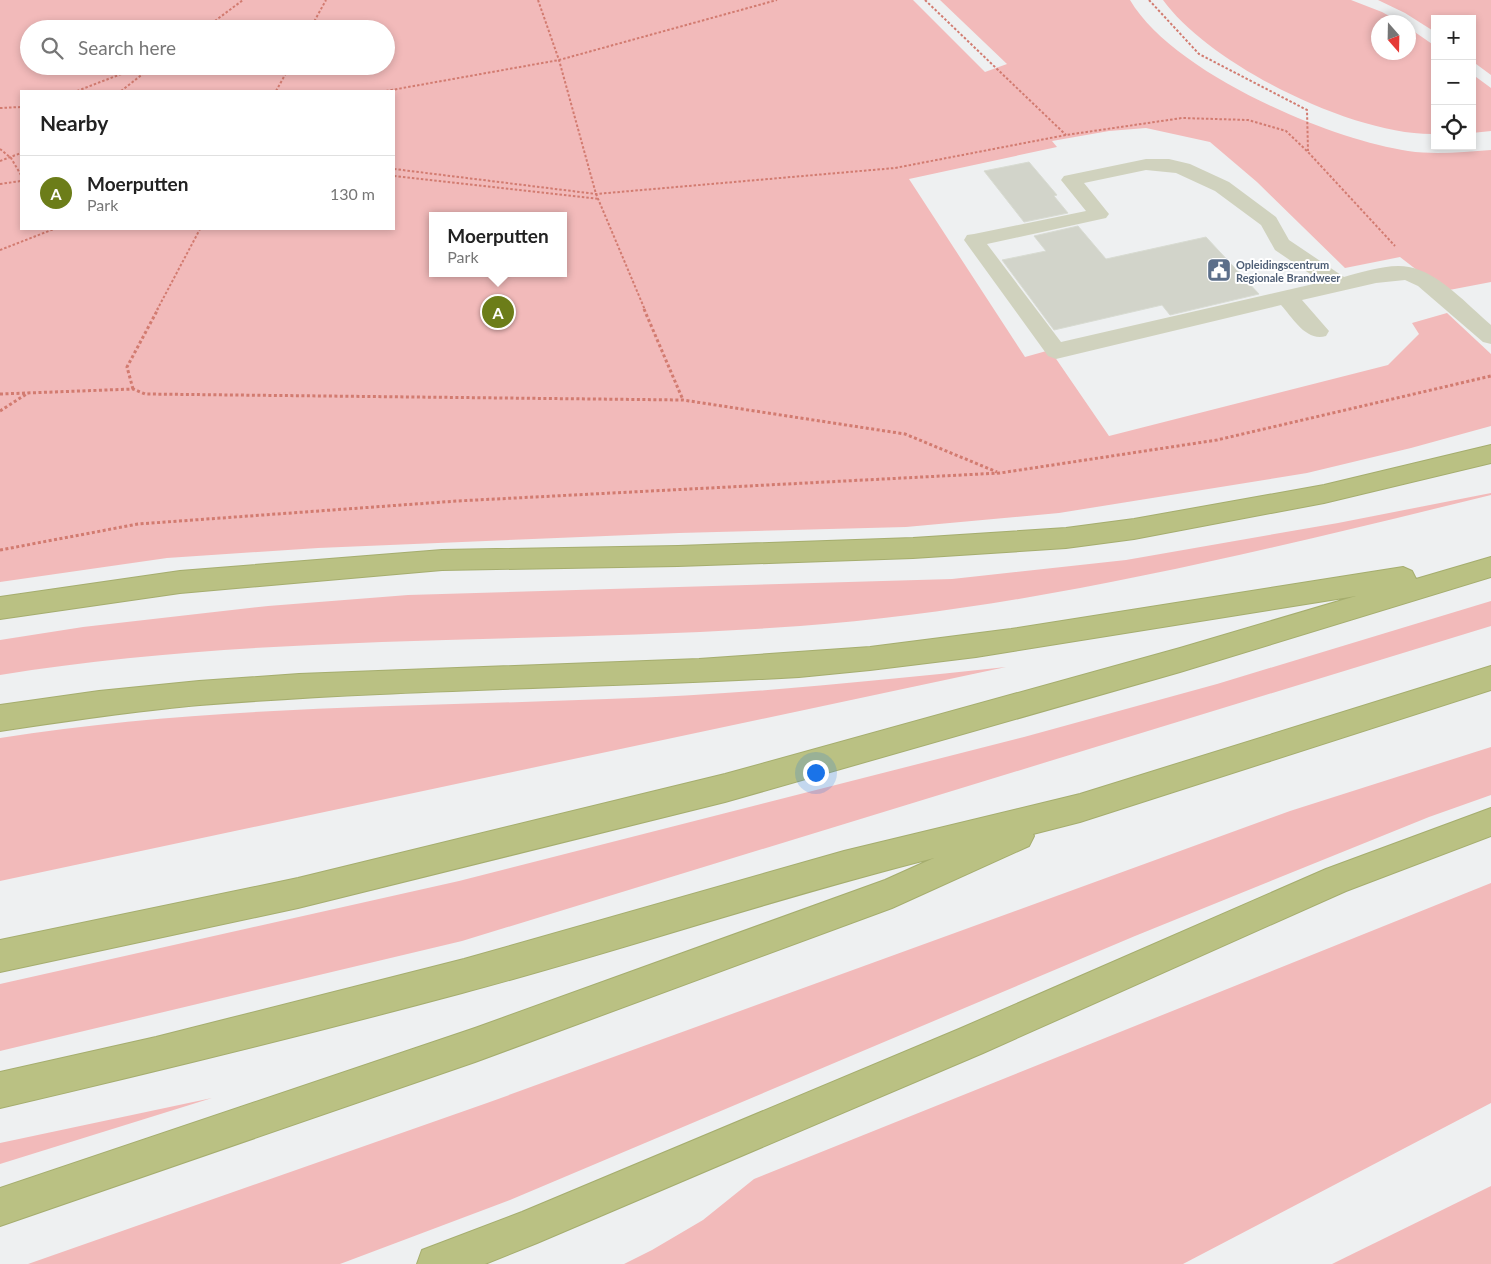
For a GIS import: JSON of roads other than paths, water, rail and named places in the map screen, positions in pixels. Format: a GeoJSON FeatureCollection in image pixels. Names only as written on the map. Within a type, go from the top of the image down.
{"type":"FeatureCollection","features":[{"type":"Feature","properties":{"kind":"highway"},"geometry":{"type":"LineString","coordinates":[[0,608],[180,582],[442,560],[678,556],[913,548],[1066,538],[1134,529],[1334,492],[1491,454]]}},
{"type":"Feature","properties":{"kind":"highway"},"geometry":{"type":"LineString","coordinates":[[0,718],[50,710],[246,690],[404,680],[610,675],[801,664],[884,656],[999,642],[1491,566]]}},
{"type":"Feature","properties":{"kind":"highway"},"geometry":{"type":"LineString","coordinates":[[0,956],[157,924],[298,892],[724,788],[1180,660],[1491,566]]}},
{"type":"Feature","properties":{"kind":"highway"},"geometry":{"type":"LineString","coordinates":[[0,1090],[156,1054],[464,976],[844,866],[1080,808],[1491,678]]}},
{"type":"Feature","properties":{"kind":"highway"},"geometry":{"type":"LineString","coordinates":[[0,1207],[475,1045],[892,893],[1080,808]]}},
{"type":"Feature","properties":{"kind":"highway"},"geometry":{"type":"LineString","coordinates":[[436,1264],[524,1230],[970,1041],[1338,880],[1491,822]]}},
{"type":"Feature","properties":{"kind":"street"},"geometry":{"type":"LineString","coordinates":[[1341,285],[1282,245],[1269,221],[1220,184],[1192,172],[1168,165],[1142,166],[1071,180],[1099,214],[974,240],[1056,351],[1287,298],[1341,285],[1376,276],[1407,273],[1426,281],[1490,336]]}},
{"type":"Feature","properties":{"kind":"street"},"geometry":{"type":"LineString","coordinates":[[1287,298],[1318,331]]}},
{"type":"Feature","properties":{"kind":"place","name":"Opleidingscentrum Regionale Brandweer"},"geometry":{"type":"Point","coordinates":[1219,270]}},
{"type":"Feature","properties":{"kind":"place","name":"Moerputten"},"geometry":{"type":"Point","coordinates":[498,312]}}]}
